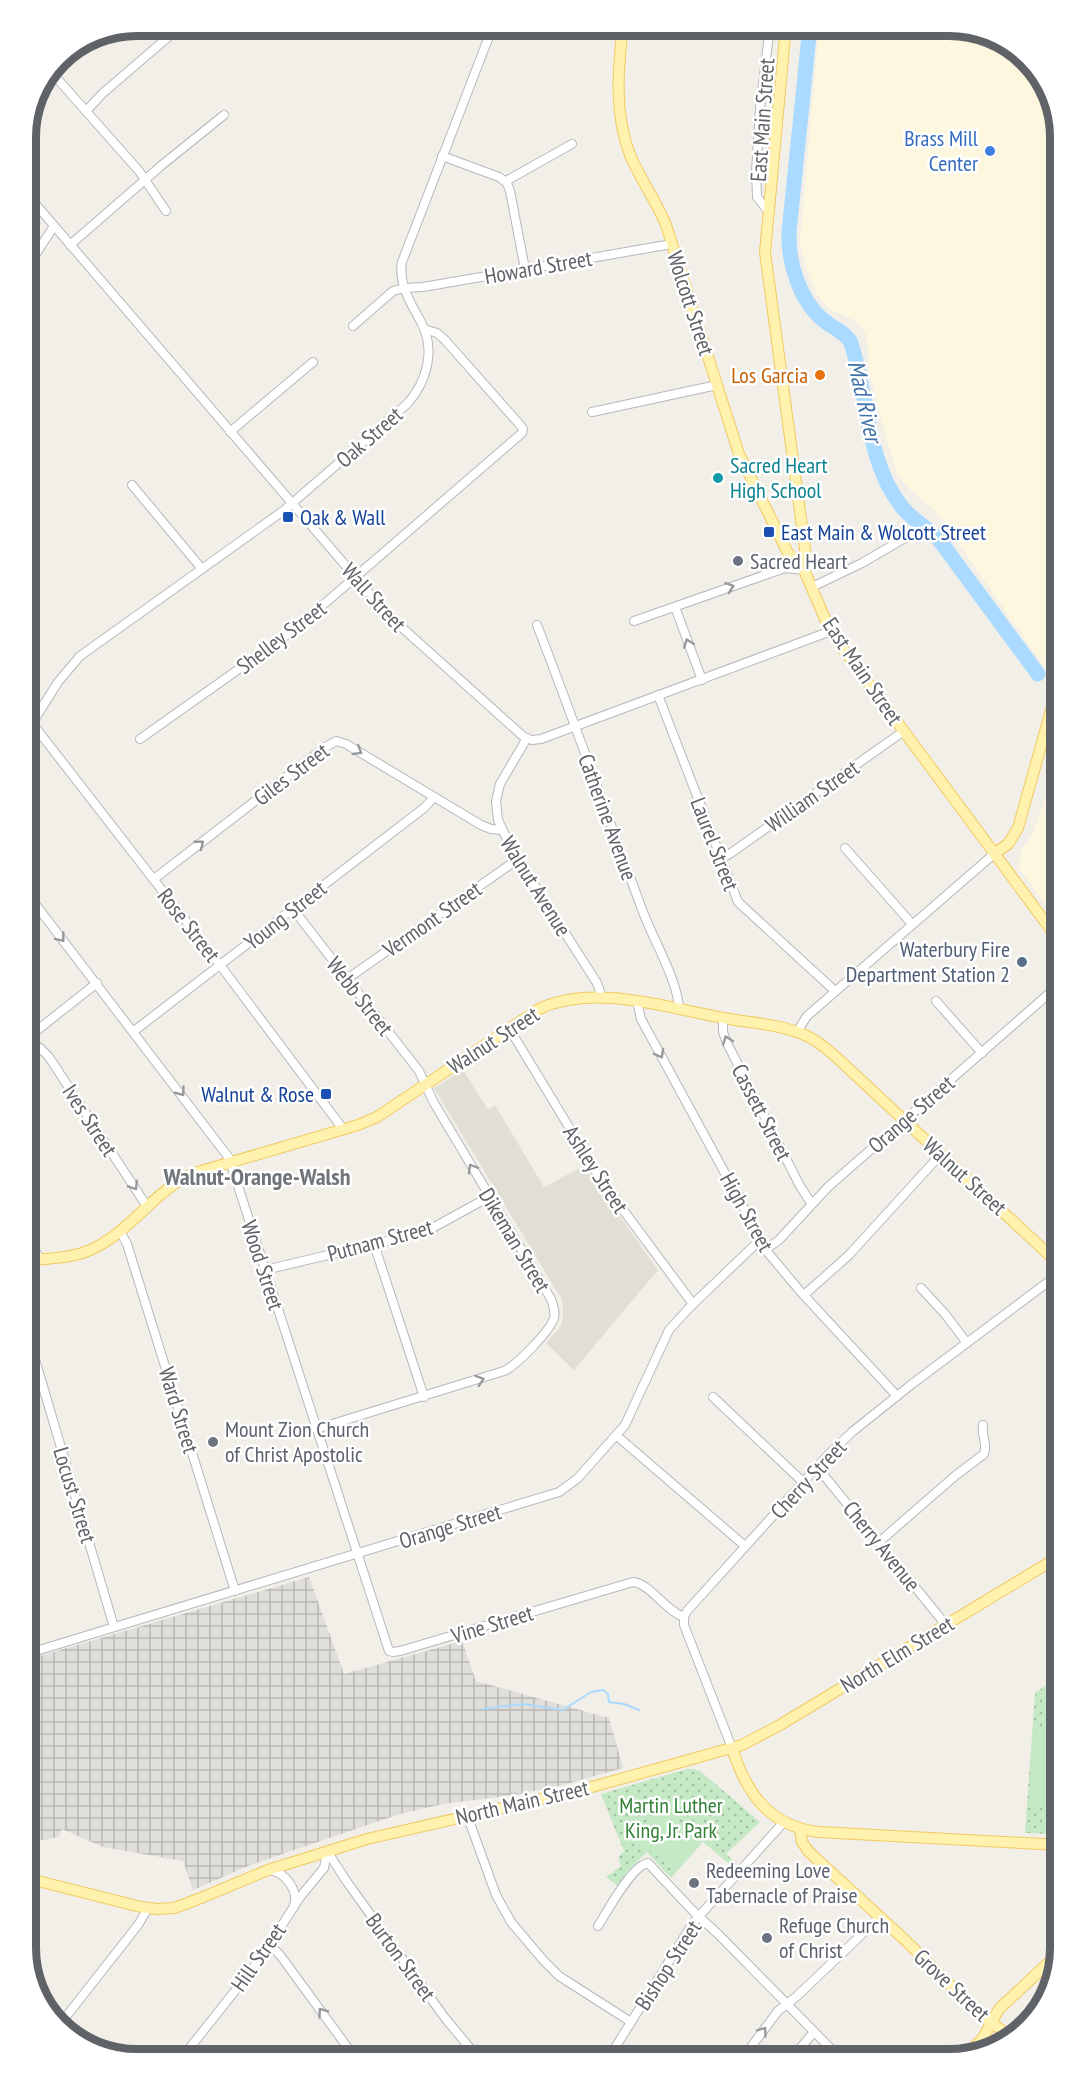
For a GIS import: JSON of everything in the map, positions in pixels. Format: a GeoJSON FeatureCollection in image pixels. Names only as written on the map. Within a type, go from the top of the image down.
{"type":"FeatureCollection","features":[{"type":"Feature","properties":{"kind":"main road","name":"Wolcott Street"},"geometry":{"type":"LineString","coordinates":[[622,36],[618,90],[625,138],[632,160],[661,213],[736,448],[788,553],[804,570]]}},
{"type":"Feature","properties":{"kind":"main road","name":"East Main Street"},"geometry":{"type":"LineString","coordinates":[[785,36],[765,245],[805,549],[804,570],[831,631],[854,665],[1050,929]]}},
{"type":"Feature","properties":{"kind":"main road"},"geometry":{"type":"LineString","coordinates":[[994,854],[1008,844],[1018,828],[1050,716]]}},
{"type":"Feature","properties":{"kind":"main road","name":"Walnut Street"},"geometry":{"type":"LineString","coordinates":[[36,1260],[81,1254],[98,1246],[120,1232],[179,1180],[200,1170],[343,1129],[383,1114],[533,1012],[552,1003],[573,998],[637,1001],[797,1032],[811,1038],[827,1049],[1050,1256]]}},
{"type":"Feature","properties":{"kind":"main road","name":"North Elm Street"},"geometry":{"type":"LineString","coordinates":[[732,1748],[753,1741],[774,1729],[1050,1562]]}},
{"type":"Feature","properties":{"kind":"main road"},"geometry":{"type":"LineString","coordinates":[[732,1748],[742,1773],[766,1809],[783,1822],[800,1829],[830,1833],[1050,1844]]}},
{"type":"Feature","properties":{"kind":"main road","name":"North Main Street"},"geometry":{"type":"LineString","coordinates":[[36,1880],[148,1908],[166,1909],[183,1905],[268,1870],[392,1832],[558,1796],[732,1748]]}},
{"type":"Feature","properties":{"kind":"main road","name":"Grove Street"},"geometry":{"type":"LineString","coordinates":[[800,1829],[802,1842],[807,1849],[971,2007],[1004,2032]]}},
{"type":"Feature","properties":{"kind":"main road"},"geometry":{"type":"LineString","coordinates":[[976,2045],[983,2037],[997,2012],[1012,1995],[1049,1962]]}},
{"type":"Feature","properties":{"kind":"street"},"geometry":{"type":"LineString","coordinates":[[86,111],[103,93],[169,36]]}},
{"type":"Feature","properties":{"kind":"street","name":"Oak Street"},"geometry":{"type":"LineString","coordinates":[[36,717],[58,681],[76,660],[292,504],[407,404],[416,393],[425,376],[428,345],[424,329],[404,288],[401,274],[403,257],[489,36]]}},
{"type":"Feature","properties":{"kind":"street","name":"East Main Street"},"geometry":{"type":"LineString","coordinates":[[768,211],[757,197],[756,172],[760,108],[769,36]]}},
{"type":"Feature","properties":{"kind":"street"},"geometry":{"type":"LineString","coordinates":[[56,77],[146,179],[166,211]]}},
{"type":"Feature","properties":{"kind":"street"},"geometry":{"type":"LineString","coordinates":[[70,245],[224,115]]}},
{"type":"Feature","properties":{"kind":"street"},"geometry":{"type":"LineString","coordinates":[[506,182],[572,144]]}},
{"type":"Feature","properties":{"kind":"street"},"geometry":{"type":"LineString","coordinates":[[442,156],[506,182],[510,191],[525,270]]}},
{"type":"Feature","properties":{"kind":"street","name":"Wall Street"},"geometry":{"type":"LineString","coordinates":[[36,205],[396,623],[527,738]]}},
{"type":"Feature","properties":{"kind":"street"},"geometry":{"type":"LineString","coordinates":[[36,253],[54,226]]}},
{"type":"Feature","properties":{"kind":"street","name":"Howard Street"},"geometry":{"type":"LineString","coordinates":[[404,288],[423,287],[672,244]]}},
{"type":"Feature","properties":{"kind":"street"},"geometry":{"type":"LineString","coordinates":[[353,326],[390,293],[404,288]]}},
{"type":"Feature","properties":{"kind":"street","name":"Shelley Street"},"geometry":{"type":"LineString","coordinates":[[140,740],[294,630],[523,431],[445,340],[436,333],[424,329]]}},
{"type":"Feature","properties":{"kind":"street"},"geometry":{"type":"LineString","coordinates":[[230,432],[313,362]]}},
{"type":"Feature","properties":{"kind":"street"},"geometry":{"type":"LineString","coordinates":[[592,412],[717,385]]}},
{"type":"Feature","properties":{"kind":"street"},"geometry":{"type":"LineString","coordinates":[[132,485],[202,569]]}},
{"type":"Feature","properties":{"kind":"street"},"geometry":{"type":"LineString","coordinates":[[812,587],[910,535]]}},
{"type":"Feature","properties":{"kind":"street"},"geometry":{"type":"LineString","coordinates":[[634,621],[786,568],[804,570]]}},
{"type":"Feature","properties":{"kind":"street"},"geometry":{"type":"LineString","coordinates":[[675,607],[702,680]]}},
{"type":"Feature","properties":{"kind":"street","name":"Catherine Avenue"},"geometry":{"type":"LineString","coordinates":[[537,625],[644,914],[677,994],[679,1010]]}},
{"type":"Feature","properties":{"kind":"street"},"geometry":{"type":"LineString","coordinates":[[527,738],[538,740],[831,631]]}},
{"type":"Feature","properties":{"kind":"street","name":"Laurel Street"},"geometry":{"type":"LineString","coordinates":[[658,695],[720,859],[740,905],[835,991]]}},
{"type":"Feature","properties":{"kind":"street","name":"Rose Street"},"geometry":{"type":"LineString","coordinates":[[36,728],[220,965],[343,1129]]}},
{"type":"Feature","properties":{"kind":"street","name":"William Street"},"geometry":{"type":"LineString","coordinates":[[720,859],[731,854],[904,731]]}},
{"type":"Feature","properties":{"kind":"street","name":"Walnut Avenue"},"geometry":{"type":"LineString","coordinates":[[527,738],[506,771],[499,788],[496,813],[502,830],[518,859],[597,983],[602,998]]}},
{"type":"Feature","properties":{"kind":"street","name":"Giles Street"},"geometry":{"type":"LineString","coordinates":[[154,879],[336,741],[346,744],[481,825],[502,830]]}},
{"type":"Feature","properties":{"kind":"street","name":"Young Street"},"geometry":{"type":"LineString","coordinates":[[134,1032],[424,808],[434,797]]}},
{"type":"Feature","properties":{"kind":"street"},"geometry":{"type":"LineString","coordinates":[[845,848],[912,924]]}},
{"type":"Feature","properties":{"kind":"street"},"geometry":{"type":"LineString","coordinates":[[797,1032],[804,1019],[994,854]]}},
{"type":"Feature","properties":{"kind":"street","name":"Vermont Street"},"geometry":{"type":"LineString","coordinates":[[347,979],[518,859]]}},
{"type":"Feature","properties":{"kind":"street","name":"Wood Street"},"geometry":{"type":"LineString","coordinates":[[36,905],[215,1138],[230,1161],[357,1554]]}},
{"type":"Feature","properties":{"kind":"street","name":"Webb Street"},"geometry":{"type":"LineString","coordinates":[[293,909],[419,1071],[426,1085]]}},
{"type":"Feature","properties":{"kind":"street"},"geometry":{"type":"LineString","coordinates":[[36,1031],[97,983]]}},
{"type":"Feature","properties":{"kind":"street","name":"Orange Street"},"geometry":{"type":"LineString","coordinates":[[766,1249],[779,1240],[811,1203],[1050,993]]}},
{"type":"Feature","properties":{"kind":"street","name":"High Street"},"geometry":{"type":"LineString","coordinates":[[637,1001],[641,1019],[766,1249],[804,1295],[897,1396]]}},
{"type":"Feature","properties":{"kind":"street"},"geometry":{"type":"LineString","coordinates":[[936,1001],[982,1053]]}},
{"type":"Feature","properties":{"kind":"street","name":"Cassett Street"},"geometry":{"type":"LineString","coordinates":[[723,1018],[723,1032],[727,1043],[800,1186],[811,1203]]}},
{"type":"Feature","properties":{"kind":"street","name":"Ashley Street"},"geometry":{"type":"LineString","coordinates":[[508,1028],[601,1180],[693,1305]]}},
{"type":"Feature","properties":{"kind":"street","name":"Ives Street"},"geometry":{"type":"LineString","coordinates":[[36,1045],[49,1058],[148,1208]]}},
{"type":"Feature","properties":{"kind":"street","name":"Dikeman Street"},"geometry":{"type":"LineString","coordinates":[[316,1429],[490,1377],[513,1366],[554,1319],[550,1299],[434,1103],[426,1085]]}},
{"type":"Feature","properties":{"kind":"street"},"geometry":{"type":"LineString","coordinates":[[804,1295],[849,1255],[941,1154]]}},
{"type":"Feature","properties":{"kind":"street","name":"Putnam Street"},"geometry":{"type":"LineString","coordinates":[[265,1270],[432,1229],[489,1197]]}},
{"type":"Feature","properties":{"kind":"street","name":"Ward Street"},"geometry":{"type":"LineString","coordinates":[[120,1232],[128,1244],[235,1591]]}},
{"type":"Feature","properties":{"kind":"street","name":"Orange Street"},"geometry":{"type":"LineString","coordinates":[[36,1651],[565,1489],[617,1436],[628,1421],[666,1335],[693,1305],[761,1239]]}},
{"type":"Feature","properties":{"kind":"street"},"geometry":{"type":"LineString","coordinates":[[374,1244],[424,1397]]}},
{"type":"Feature","properties":{"kind":"street"},"geometry":{"type":"LineString","coordinates":[[36,1252],[40,1259]]}},
{"type":"Feature","properties":{"kind":"street","name":"Cherry Street"},"geometry":{"type":"LineString","coordinates":[[684,1617],[745,1546],[845,1438],[1050,1280]]}},
{"type":"Feature","properties":{"kind":"street"},"geometry":{"type":"LineString","coordinates":[[921,1288],[967,1342]]}},
{"type":"Feature","properties":{"kind":"street","name":"Locust Street"},"geometry":{"type":"LineString","coordinates":[[36,1363],[114,1627]]}},
{"type":"Feature","properties":{"kind":"street"},"geometry":{"type":"LineString","coordinates":[[713,1397],[803,1482]]}},
{"type":"Feature","properties":{"kind":"street"},"geometry":{"type":"LineString","coordinates":[[879,1542],[984,1454],[986,1449],[982,1436],[983,1425]]}},
{"type":"Feature","properties":{"kind":"street"},"geometry":{"type":"LineString","coordinates":[[617,1436],[745,1546]]}},
{"type":"Feature","properties":{"kind":"street","name":"Cherry Avenue"},"geometry":{"type":"LineString","coordinates":[[817,1467],[946,1625]]}},
{"type":"Feature","properties":{"kind":"street","name":"Vine Street"},"geometry":{"type":"LineString","coordinates":[[357,1554],[388,1648],[393,1652],[633,1582],[640,1584],[672,1612],[684,1617]]}},
{"type":"Feature","properties":{"kind":"street"},"geometry":{"type":"LineString","coordinates":[[684,1617],[684,1625],[732,1748]]}},
{"type":"Feature","properties":{"kind":"street"},"geometry":{"type":"LineString","coordinates":[[467,1815],[496,1895],[510,1922],[559,1976],[631,2022]]}},
{"type":"Feature","properties":{"kind":"street","name":"Bishop Street"},"geometry":{"type":"LineString","coordinates":[[614,2049],[698,1916],[783,1822]]}},
{"type":"Feature","properties":{"kind":"street","name":"Hill Street"},"geometry":{"type":"LineString","coordinates":[[189,2049],[270,1945],[293,1906],[324,1869],[327,1851]]}},
{"type":"Feature","properties":{"kind":"street","name":"Burton Street"},"geometry":{"type":"LineString","coordinates":[[327,1851],[346,1882],[438,2008],[472,2049]]}},
{"type":"Feature","properties":{"kind":"street"},"geometry":{"type":"LineString","coordinates":[[598,1926],[628,1880],[645,1863],[649,1864],[830,2049]]}},
{"type":"Feature","properties":{"kind":"street"},"geometry":{"type":"LineString","coordinates":[[268,1870],[278,1873],[289,1882],[295,1896],[293,1906]]}},
{"type":"Feature","properties":{"kind":"street"},"geometry":{"type":"LineString","coordinates":[[65,2018],[138,1925],[148,1908]]}},
{"type":"Feature","properties":{"kind":"street"},"geometry":{"type":"LineString","coordinates":[[750,2049],[776,2013],[796,1997],[880,1917]]}},
{"type":"Feature","properties":{"kind":"street"},"geometry":{"type":"LineString","coordinates":[[270,1945],[280,1955],[349,2049]]}},
{"type":"Feature","properties":{"kind":"street"},"geometry":{"type":"LineString","coordinates":[[800,2049],[813,2032]]}},
{"type":"Feature","properties":{"kind":"shaded area","name":"Brass Mill Center"},"geometry":{"type":"Polygon","coordinates":[[[818,36],[955,36],[968,38],[981,41],[999,50],[1010,57],[1029,76],[1042,99],[1048,118],[1050,137],[1050,663],[1046,669],[944,522],[935,511],[907,487],[897,473],[869,368],[867,336],[854,320],[828,308],[816,293],[807,272],[800,243],[818,36]]]}},
{"type":"Feature","properties":{"kind":"shaded area"},"geometry":{"type":"Polygon","coordinates":[[[36,217],[41,223],[36,232],[36,217]]]}},
{"type":"Feature","properties":{"kind":"shaded area"},"geometry":{"type":"Polygon","coordinates":[[[1050,783],[1050,910],[1018,867],[1022,849],[1033,834],[1050,783]]]}},
{"type":"Feature","properties":{"kind":"shaded area"},"geometry":{"type":"Polygon","coordinates":[[[463,1070],[488,1110],[495,1105],[544,1187],[584,1166],[658,1270],[574,1370],[546,1343],[560,1327],[563,1319],[561,1298],[434,1088],[463,1070]]]}},
{"type":"Feature","properties":{"kind":"shaded area"},"geometry":{"type":"Polygon","coordinates":[[[309,1577],[344,1674],[462,1641],[476,1681],[609,1718],[623,1768],[563,1785],[514,1795],[443,1804],[400,1814],[253,1864],[193,1890],[183,1861],[103,1847],[62,1829],[59,1837],[36,1841],[36,1657],[309,1577]]]}},
{"type":"Feature","properties":{"kind":"green space"},"geometry":{"type":"Polygon","coordinates":[[[1050,1683],[1050,1834],[1025,1833],[1035,1693],[1050,1683]]]}},
{"type":"Feature","properties":{"kind":"green space"},"geometry":{"type":"Polygon","coordinates":[[[1033,1730],[1050,1731],[1050,1808],[1029,1807],[1033,1730]]]}},
{"type":"Feature","properties":{"kind":"green space","name":"Martin Luther King, Jr. Park"},"geometry":{"type":"Polygon","coordinates":[[[687,1769],[700,1771],[760,1822],[726,1854],[737,1864],[734,1868],[703,1842],[671,1878],[647,1852],[627,1872],[618,1886],[606,1877],[621,1866],[618,1857],[624,1851],[601,1794],[687,1769]]]}},
{"type":"Feature","properties":{"kind":"green space"},"geometry":{"type":"Polygon","coordinates":[[[664,1810],[700,1839],[674,1870],[638,1841],[664,1810]]]}},
{"type":"Feature","properties":{"kind":"waterway","name":"Mad River"},"geometry":{"type":"LineString","coordinates":[[809,36],[789,232],[790,255],[796,279],[814,311],[846,336],[851,343],[874,449],[890,489],[906,512],[940,541],[1038,674]]}},
{"type":"Feature","properties":{"kind":"waterway"},"geometry":{"type":"LineString","coordinates":[[483,1709],[522,1704],[563,1710],[591,1692],[603,1690],[608,1694],[609,1702],[624,1704],[639,1710]]}},
{"type":"Feature","properties":{"kind":"place","name":"Brass Mill Center"},"geometry":{"type":"Point","coordinates":[990,151]}},
{"type":"Feature","properties":{"kind":"place","name":"Los Garcia"},"geometry":{"type":"Point","coordinates":[820,375]}},
{"type":"Feature","properties":{"kind":"place","name":"Sacred Heart High School"},"geometry":{"type":"Point","coordinates":[718,478]}},
{"type":"Feature","properties":{"kind":"place","name":"Oak & Wall"},"geometry":{"type":"Point","coordinates":[288,517]}},
{"type":"Feature","properties":{"kind":"place","name":"East Main & Wolcott Street"},"geometry":{"type":"Point","coordinates":[769,532]}},
{"type":"Feature","properties":{"kind":"place","name":"Sacred Heart"},"geometry":{"type":"Point","coordinates":[738,561]}},
{"type":"Feature","properties":{"kind":"place","name":"Waterbury Fire Department Station 2"},"geometry":{"type":"Point","coordinates":[1022,962]}},
{"type":"Feature","properties":{"kind":"place","name":"Walnut & Rose"},"geometry":{"type":"Point","coordinates":[326,1094]}},
{"type":"Feature","properties":{"kind":"place","name":"Mount Zion Church of Christ Apostolic"},"geometry":{"type":"Point","coordinates":[213,1442]}},
{"type":"Feature","properties":{"kind":"place","name":"Redeeming Love Tabernacle of Praise"},"geometry":{"type":"Point","coordinates":[694,1883]}},
{"type":"Feature","properties":{"kind":"place","name":"Refuge Church of Christ"},"geometry":{"type":"Point","coordinates":[767,1938]}},
{"type":"Feature","properties":{"kind":"district","name":"Walnut-Orange-Walsh"},"geometry":{"type":"Point","coordinates":[257,1176]}}]}
